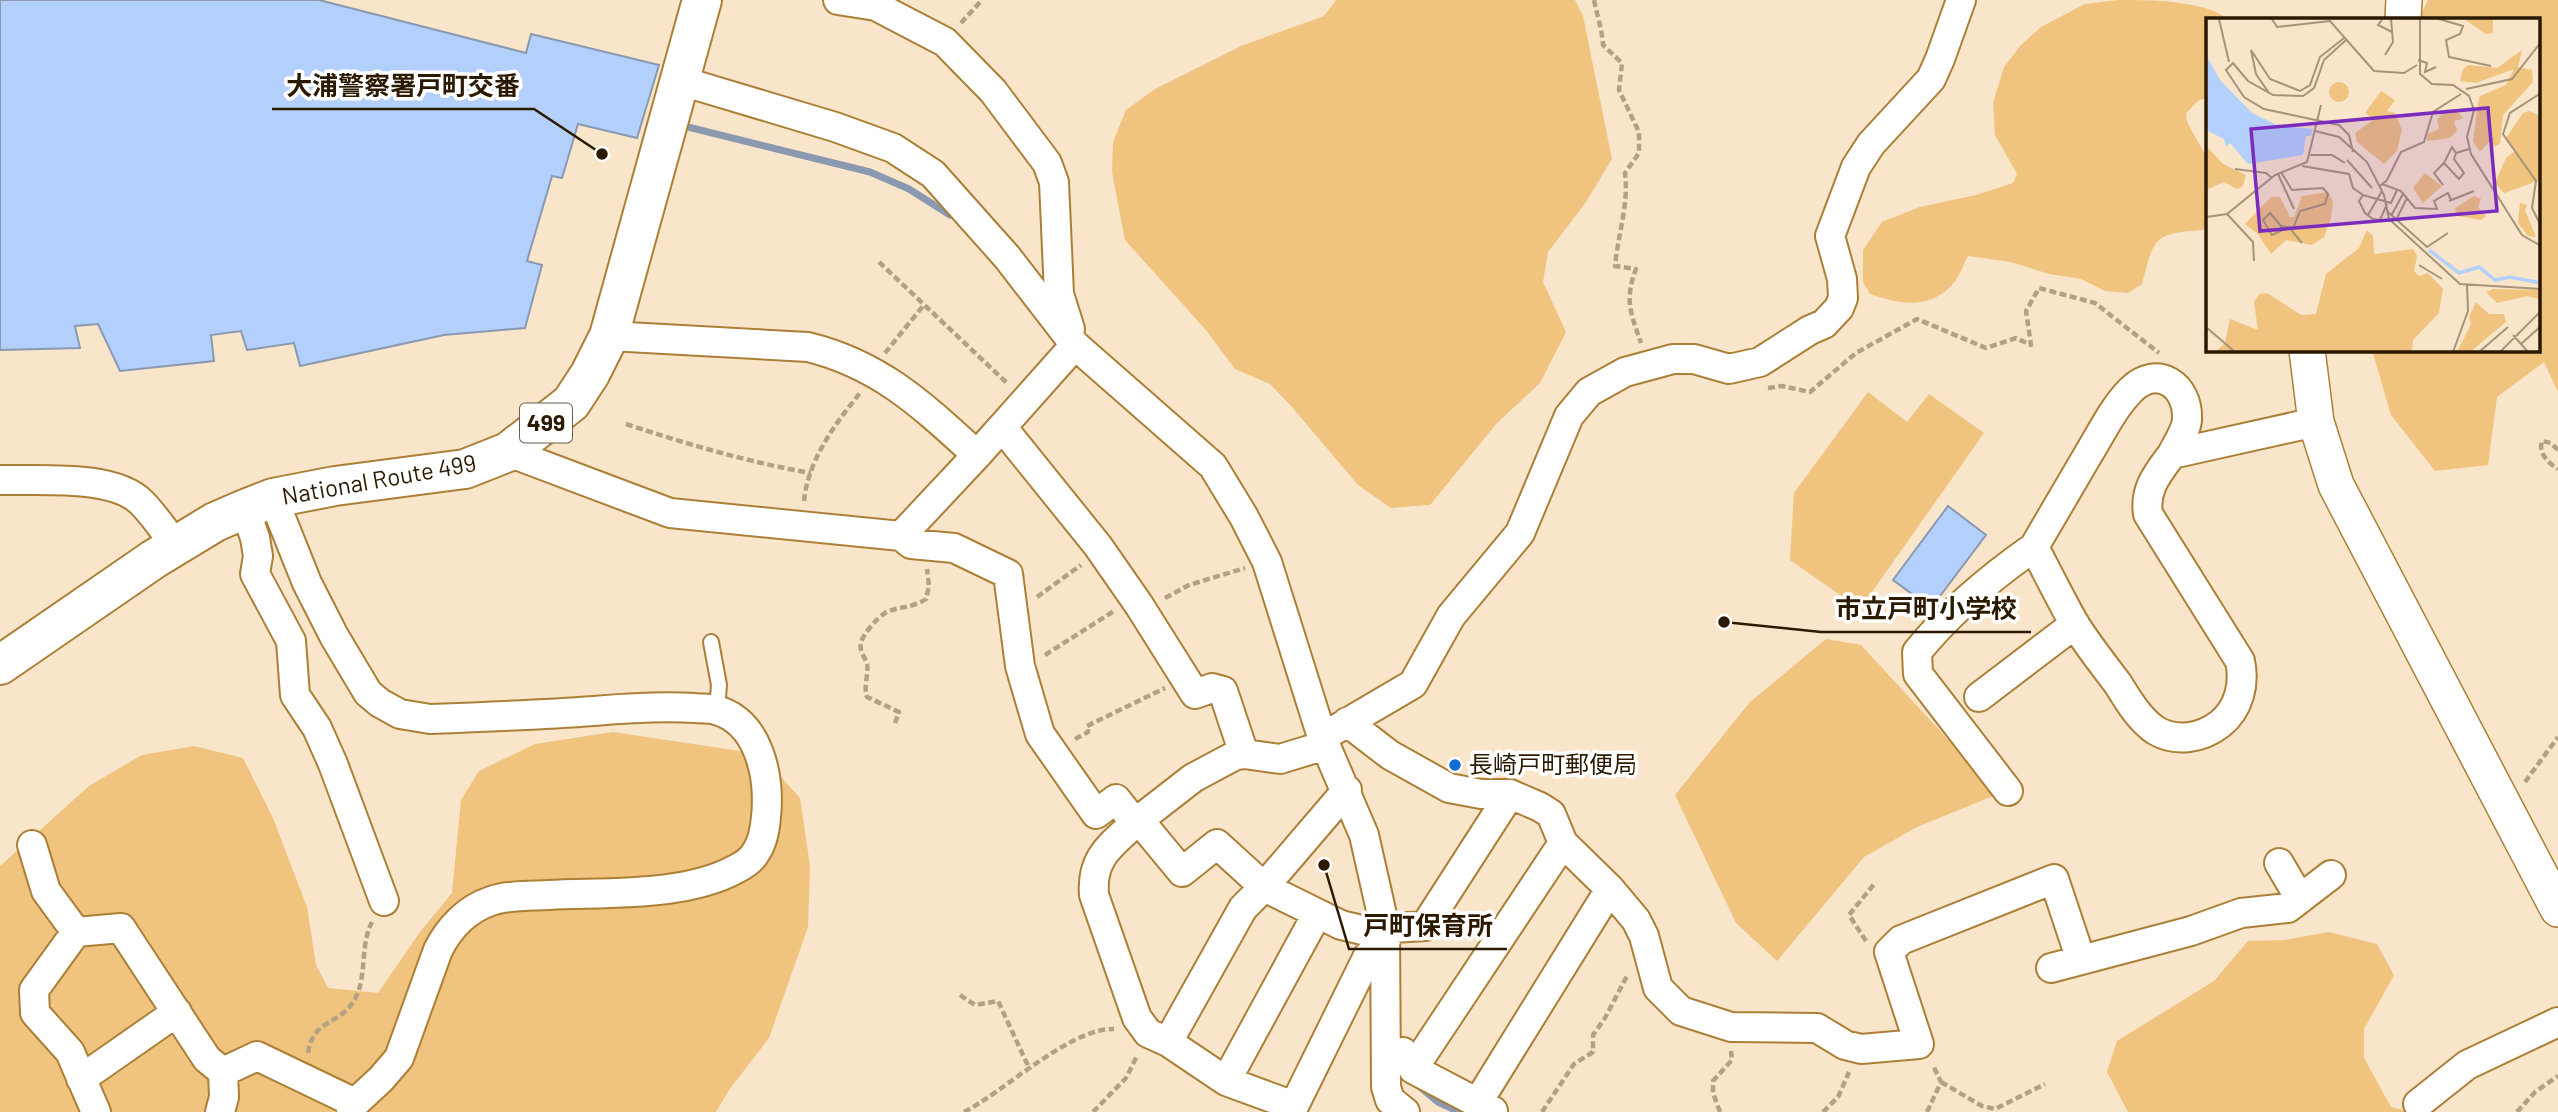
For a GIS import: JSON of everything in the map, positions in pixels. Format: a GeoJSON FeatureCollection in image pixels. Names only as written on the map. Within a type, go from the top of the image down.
{"type":"FeatureCollection","features":[{"type":"Feature","properties":{"kind":"highway","name":"National Route 499"},"geometry":{"type":"LineString","coordinates":[[0,665],[215,522],[259,503],[335,486],[465,469],[508,452],[571,403],[609,337],[702,0]]}},
{"type":"Feature","properties":{"kind":"street"},"geometry":{"type":"LineString","coordinates":[[838,0],[876,6],[944,42],[993,91],[1047,163],[1054,183],[1059,294],[1075,345]]}},
{"type":"Feature","properties":{"kind":"street"},"geometry":{"type":"LineString","coordinates":[[1386,934],[1368,956],[1294,1106],[1226,1081],[1154,1035],[1136,1017],[1094,895],[1093,881],[1102,853],[1137,821],[1193,778],[1217,764],[1244,754],[1280,759],[1324,741],[1347,722],[1413,684],[1451,616],[1520,533],[1570,416],[1589,392],[1625,372],[1674,359],[1694,359],[1729,369],[1760,362],[1824,324],[1839,308],[1843,298],[1842,279],[1830,236],[1852,176],[1871,144],[1931,79],[1961,0]]}},
{"type":"Feature","properties":{"kind":"street"},"geometry":{"type":"LineString","coordinates":[[2403,18],[2404,0]]}},
{"type":"Feature","properties":{"kind":"street"},"geometry":{"type":"LineString","coordinates":[[678,80],[847,131],[893,148],[933,174],[1007,257],[1075,345],[1213,466],[1267,562],[1324,741],[1364,835],[1386,934],[1386,1087],[1390,1100],[1405,1112]]}},
{"type":"Feature","properties":{"kind":"street"},"geometry":{"type":"LineString","coordinates":[[609,337],[808,347],[837,354],[874,372],[927,410],[977,455]]}},
{"type":"Feature","properties":{"kind":"street"},"geometry":{"type":"LineString","coordinates":[[901,536],[1075,345]]}},
{"type":"Feature","properties":{"kind":"street"},"geometry":{"type":"LineString","coordinates":[[2307,352],[2316,422],[2336,485],[2558,909]]}},
{"type":"Feature","properties":{"kind":"street"},"geometry":{"type":"LineString","coordinates":[[2008,791],[1918,674],[1917,652],[1954,611],[2034,547],[2117,406],[2132,389],[2151,379],[2165,380],[2178,387],[2186,405],[2187,423],[2149,491],[2146,503],[2148,514],[2240,661],[2242,684],[2235,705],[2225,720],[2212,730],[2176,737],[2156,730],[2137,712],[2075,624],[2034,547]]}},
{"type":"Feature","properties":{"kind":"street"},"geometry":{"type":"LineString","coordinates":[[2172,454],[2316,422]]}},
{"type":"Feature","properties":{"kind":"street"},"geometry":{"type":"LineString","coordinates":[[1002,427],[1101,550],[1195,694],[1212,688],[1223,691],[1244,754]]}},
{"type":"Feature","properties":{"kind":"street"},"geometry":{"type":"LineString","coordinates":[[508,452],[670,513],[901,536],[911,544],[954,548],[1009,574],[1021,671],[1040,733],[1096,814],[1116,799],[1182,872],[1217,844],[1264,887],[1341,925],[1386,934],[1424,926],[1510,794]]}},
{"type":"Feature","properties":{"kind":"street"},"geometry":{"type":"LineString","coordinates":[[0,480],[95,483],[118,487],[141,502],[176,546]]}},
{"type":"Feature","properties":{"kind":"street"},"geometry":{"type":"LineString","coordinates":[[223,1072],[257,1056],[353,1107],[399,1058],[446,934],[473,910],[492,901],[531,896],[685,888],[722,877],[747,863],[756,854],[766,819],[765,774],[750,735],[738,723],[717,710],[678,707],[430,719],[400,714],[380,703],[368,693],[259,503]]}},
{"type":"Feature","properties":{"kind":"street"},"geometry":{"type":"LineString","coordinates":[[259,503],[255,538],[258,556],[256,574],[291,641],[295,695],[317,728],[334,764],[384,901]]}},
{"type":"Feature","properties":{"kind":"street"},"geometry":{"type":"LineString","coordinates":[[1979,697],[2075,624]]}},
{"type":"Feature","properties":{"kind":"street"},"geometry":{"type":"LineString","coordinates":[[1347,722],[1390,755],[1449,788],[1481,794],[1510,794],[1551,814],[1563,843],[1610,889],[1636,920],[1644,936],[1658,988],[1681,1011],[1731,1027],[1817,1028],[1861,1049],[1919,1044],[1889,952],[1901,940],[2054,879],[2081,960]]}},
{"type":"Feature","properties":{"kind":"street"},"geometry":{"type":"LineString","coordinates":[[1154,1035],[1243,908],[1347,790]]}},
{"type":"Feature","properties":{"kind":"street"},"geometry":{"type":"LineString","coordinates":[[1413,1069],[1563,843]]}},
{"type":"Feature","properties":{"kind":"street"},"geometry":{"type":"LineString","coordinates":[[32,845],[46,891],[76,932]]}},
{"type":"Feature","properties":{"kind":"street"},"geometry":{"type":"LineString","coordinates":[[2279,863],[2300,899]]}},
{"type":"Feature","properties":{"kind":"street"},"geometry":{"type":"LineString","coordinates":[[2051,968],[2191,931],[2241,913],[2288,908],[2330,875]]}},
{"type":"Feature","properties":{"kind":"street"},"geometry":{"type":"LineString","coordinates":[[1386,1026],[1413,1069],[1486,1107],[1610,889]]}},
{"type":"Feature","properties":{"kind":"street"},"geometry":{"type":"LineString","coordinates":[[1226,1081],[1317,914]]}},
{"type":"Feature","properties":{"kind":"street"},"geometry":{"type":"LineString","coordinates":[[96,1112],[70,1052],[35,1013],[34,990],[76,932],[121,928],[207,1059],[223,1072],[224,1097],[220,1112]]}},
{"type":"Feature","properties":{"kind":"street"},"geometry":{"type":"LineString","coordinates":[[81,1079],[177,1012]]}},
{"type":"Feature","properties":{"kind":"street"},"geometry":{"type":"LineString","coordinates":[[2418,1104],[2468,1065],[2558,1022]]}},
{"type":"Feature","properties":{"kind":"lane"},"geometry":{"type":"LineString","coordinates":[[711,642],[719,685],[717,710]]}},
{"type":"Feature","properties":{"kind":"path"},"geometry":{"type":"LineString","coordinates":[[1594,0],[1603,45],[1622,63],[1619,90],[1639,132],[1639,153],[1625,173],[1628,193],[1617,237],[1615,266],[1636,270],[1629,286],[1628,307],[1648,365]]}},
{"type":"Feature","properties":{"kind":"path"},"geometry":{"type":"LineString","coordinates":[[878,262],[1026,400]]}},
{"type":"Feature","properties":{"kind":"path"},"geometry":{"type":"LineString","coordinates":[[1810,392],[1856,353],[1917,319],[1986,348],[2016,338],[2031,345],[2026,311],[2039,288],[2095,303],[2164,357]]}},
{"type":"Feature","properties":{"kind":"path"},"geometry":{"type":"LineString","coordinates":[[802,526],[805,490],[810,473],[833,425],[923,306]]}},
{"type":"Feature","properties":{"kind":"path"},"geometry":{"type":"LineString","coordinates":[[626,424],[725,455],[810,473]]}},
{"type":"Feature","properties":{"kind":"path"},"geometry":{"type":"LineString","coordinates":[[2558,450],[2552,443],[2542,441],[2540,446],[2543,455],[2558,469]]}},
{"type":"Feature","properties":{"kind":"path"},"geometry":{"type":"LineString","coordinates":[[895,723],[899,712],[867,697],[864,691],[867,665],[861,642],[885,613],[915,607],[926,599],[930,547]]}},
{"type":"Feature","properties":{"kind":"path"},"geometry":{"type":"LineString","coordinates":[[1011,607],[1028,604],[1101,550]]}},
{"type":"Feature","properties":{"kind":"path"},"geometry":{"type":"LineString","coordinates":[[1021,671],[1060,644],[1139,605],[1189,585],[1267,562]]}},
{"type":"Feature","properties":{"kind":"path"},"geometry":{"type":"LineString","coordinates":[[1053,752],[1088,732],[1087,726],[1184,678]]}},
{"type":"Feature","properties":{"kind":"path"},"geometry":{"type":"LineString","coordinates":[[2505,808],[2558,737]]}},
{"type":"Feature","properties":{"kind":"path"},"geometry":{"type":"LineString","coordinates":[[1875,883],[1849,915],[1873,951],[1889,952]]}},
{"type":"Feature","properties":{"kind":"path"},"geometry":{"type":"LineString","coordinates":[[307,1058],[310,1039],[315,1031],[347,1011],[356,996],[366,932],[384,901]]}},
{"type":"Feature","properties":{"kind":"path"},"geometry":{"type":"LineString","coordinates":[[1542,1112],[1574,1064],[1592,1052],[1593,1035],[1636,959],[1644,936]]}},
{"type":"Feature","properties":{"kind":"path"},"geometry":{"type":"LineString","coordinates":[[961,995],[975,1005],[998,1001],[1030,1070]]}},
{"type":"Feature","properties":{"kind":"path"},"geometry":{"type":"LineString","coordinates":[[1720,1112],[1713,1093],[1713,1081],[1732,1060],[1731,1027]]}},
{"type":"Feature","properties":{"kind":"path"},"geometry":{"type":"LineString","coordinates":[[964,1112],[1066,1045],[1099,1029],[1154,1035],[1126,1078],[1093,1112]]}},
{"type":"Feature","properties":{"kind":"path"},"geometry":{"type":"LineString","coordinates":[[1919,1044],[1941,1082],[1982,1106],[1995,1109],[2045,1084]]}},
{"type":"Feature","properties":{"kind":"path"},"geometry":{"type":"LineString","coordinates":[[1823,1112],[1838,1097],[1849,1073],[1853,1047]]}},
{"type":"Feature","properties":{"kind":"path"},"geometry":{"type":"LineString","coordinates":[[2517,1112],[2535,1092],[2558,1076]]}},
{"type":"Feature","properties":{"kind":"path"},"geometry":{"type":"LineString","coordinates":[[1927,1112],[1941,1082]]}},
{"type":"Feature","properties":{"kind":"shaded area"},"geometry":{"type":"Polygon","coordinates":[[[1336,0],[1575,0],[1583,16],[1612,159],[1586,202],[1548,252],[1543,282],[1566,332],[1540,383],[1497,423],[1430,505],[1391,508],[1358,485],[1270,384],[1235,369],[1205,329],[1125,240],[1112,172],[1113,142],[1126,110],[1155,89],[1241,46],[1324,16],[1336,0]]]}},
{"type":"Feature","properties":{"kind":"shaded area"},"geometry":{"type":"Polygon","coordinates":[[[2118,0],[2161,1],[2205,8],[2226,18],[2206,18],[2206,98],[2198,101],[2186,113],[2187,122],[2206,156],[2206,227],[2203,230],[2174,233],[2158,241],[2149,257],[2142,284],[2128,293],[2105,291],[2081,279],[2049,274],[2011,262],[1968,256],[1954,282],[1933,298],[1913,303],[1870,294],[1863,282],[1863,250],[1882,222],[1920,207],[1976,195],[2013,183],[2017,174],[1995,135],[1993,103],[2004,67],[2021,45],[2041,27],[2085,4],[2118,0]]]}},
{"type":"Feature","properties":{"kind":"shaded area"},"geometry":{"type":"Polygon","coordinates":[[[2428,0],[2558,0],[2558,392],[2544,362],[2497,397],[2488,465],[2435,471],[2391,415],[2373,352],[2540,352],[2540,18],[2419,18],[2428,0]]]}},
{"type":"Feature","properties":{"kind":"shaded area"},"geometry":{"type":"Polygon","coordinates":[[[1868,392],[1907,422],[1929,394],[1984,433],[1860,609],[1790,560],[1794,493],[1868,392]]]}},
{"type":"Feature","properties":{"kind":"shaded area"},"geometry":{"type":"Polygon","coordinates":[[[1826,639],[1861,645],[1998,794],[1917,827],[1864,857],[1777,961],[1736,923],[1675,795],[1750,702],[1826,639]]]}},
{"type":"Feature","properties":{"kind":"shaded area"},"geometry":{"type":"Polygon","coordinates":[[[613,732],[760,754],[800,798],[810,866],[808,927],[769,1038],[729,1090],[716,1112],[0,1112],[0,866],[89,786],[142,755],[194,746],[243,758],[273,818],[307,907],[316,965],[328,988],[378,993],[420,932],[452,893],[461,800],[479,771],[535,744],[613,732]]]}},
{"type":"Feature","properties":{"kind":"shaded area"},"geometry":{"type":"Polygon","coordinates":[[[2329,932],[2377,944],[2394,975],[2364,1029],[2364,1058],[2391,1107],[2411,1112],[2128,1112],[2107,1072],[2117,1041],[2214,981],[2248,941],[2285,940],[2329,932]]]}},
{"type":"Feature","properties":{"kind":"water"},"geometry":{"type":"Polygon","coordinates":[[[0,0],[319,0],[526,53],[531,34],[659,65],[637,138],[578,124],[562,178],[552,176],[527,261],[542,265],[525,328],[444,335],[300,366],[294,343],[247,350],[241,331],[211,335],[214,361],[120,371],[98,324],[75,326],[80,348],[0,350],[0,0]]]}},
{"type":"Feature","properties":{"kind":"water"},"geometry":{"type":"Polygon","coordinates":[[[1948,506],[1986,535],[1931,608],[1893,580],[1948,506]]]}},
{"type":"Feature","properties":{"kind":"waterway"},"geometry":{"type":"LineString","coordinates":[[680,125],[870,172],[909,189],[950,215]]}},
{"type":"Feature","properties":{"kind":"waterway"},"geometry":{"type":"LineString","coordinates":[[1419,1086],[1438,1102],[1459,1112]]}},
{"type":"Feature","properties":{"kind":"place","name":"大浦警察署戸町交番"},"geometry":{"type":"Point","coordinates":[602,154]}},
{"type":"Feature","properties":{"kind":"place","name":"市立戸町小学校"},"geometry":{"type":"Point","coordinates":[1724,622]}},
{"type":"Feature","properties":{"kind":"place","name":"長崎戸町郵便局"},"geometry":{"type":"Point","coordinates":[1455,765]}},
{"type":"Feature","properties":{"kind":"place","name":"戸町保育所"},"geometry":{"type":"Point","coordinates":[1324,865]}}]}
